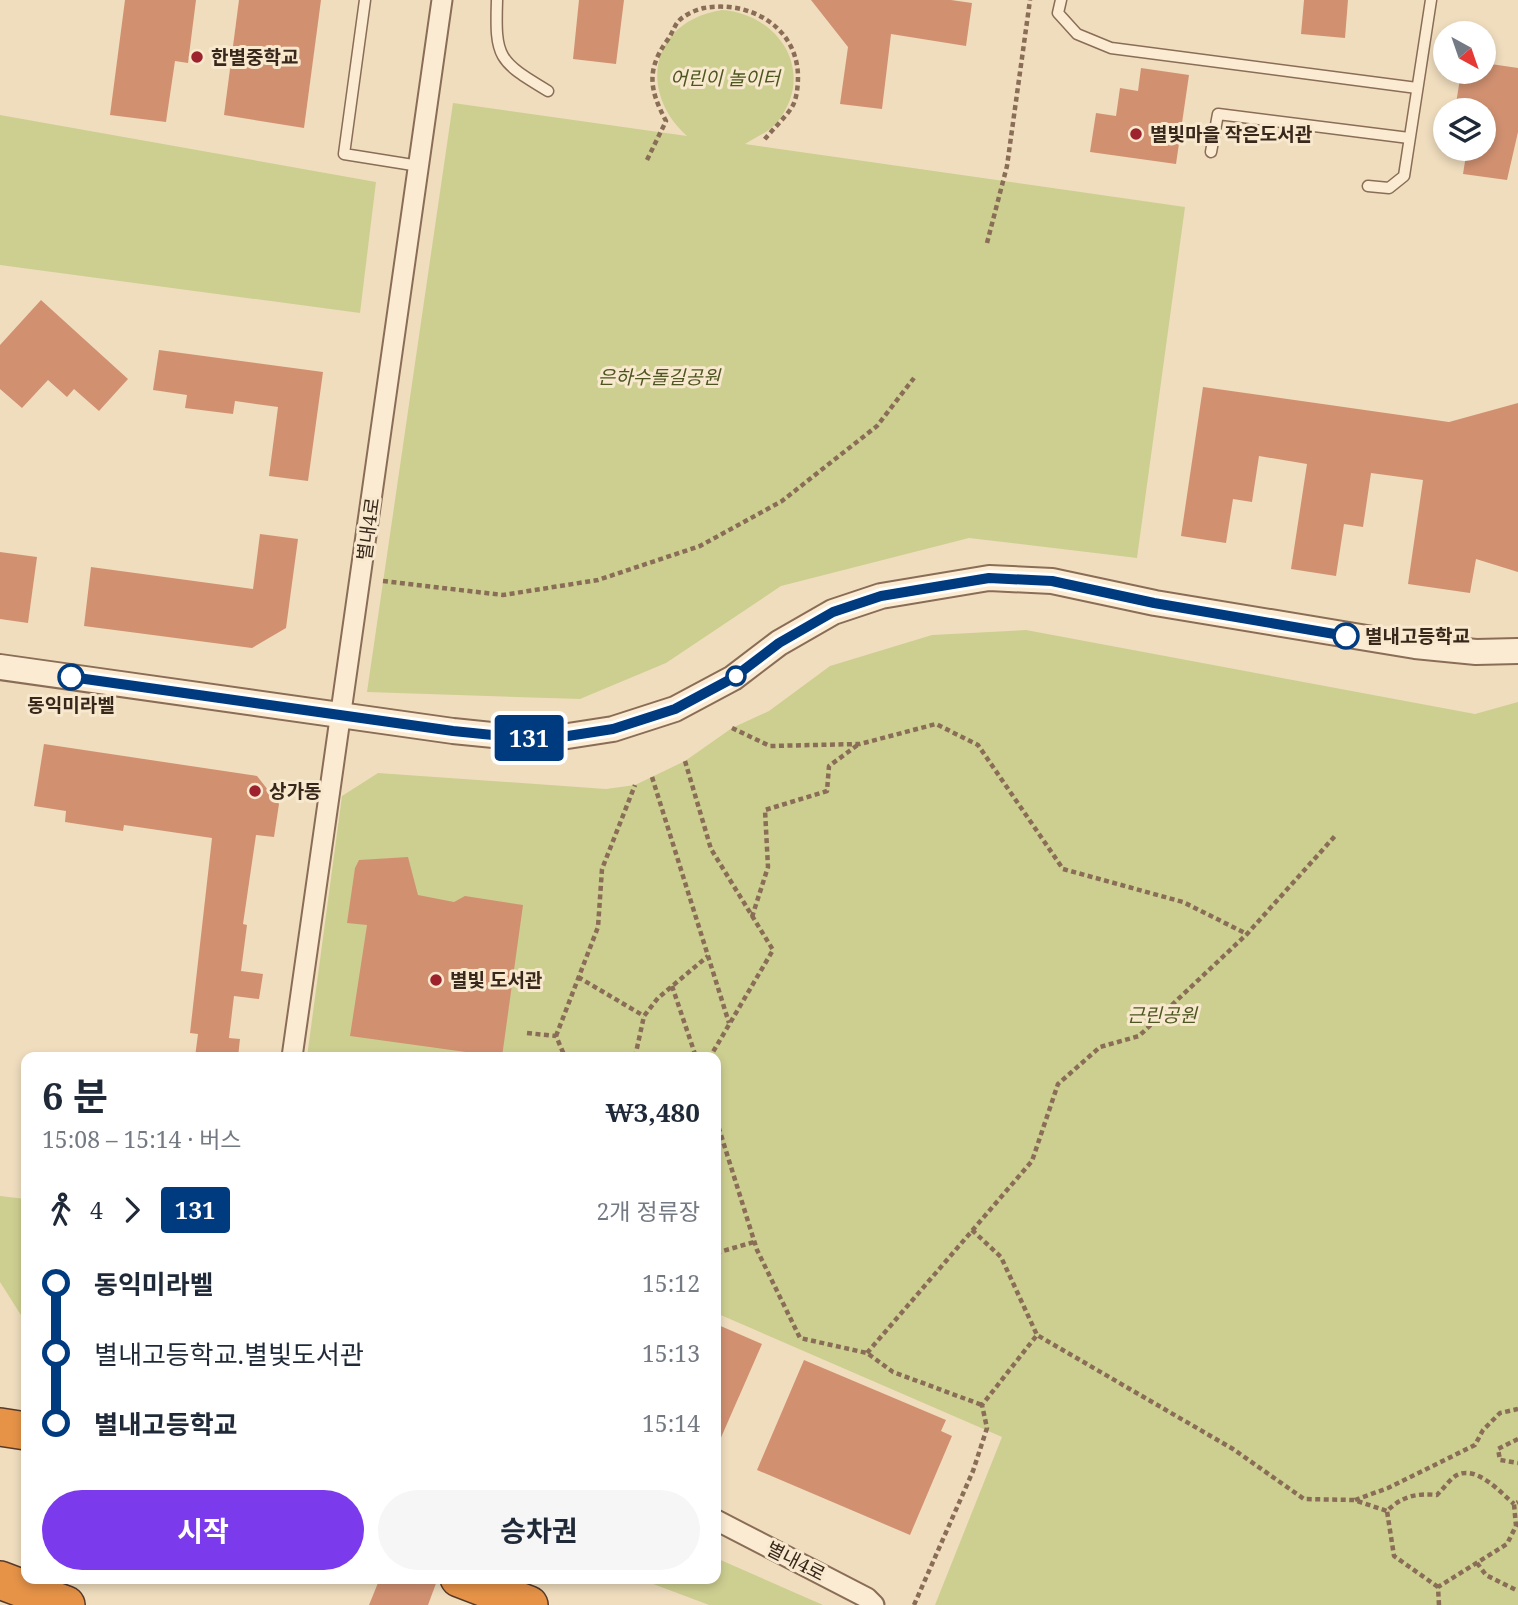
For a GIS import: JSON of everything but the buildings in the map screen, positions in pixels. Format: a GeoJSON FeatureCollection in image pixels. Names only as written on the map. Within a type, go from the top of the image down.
{"type":"FeatureCollection","features":[{"type":"Feature","properties":{"kind":"highway"},"geometry":{"type":"LineString","coordinates":[[0,1427],[21,1430]]}},
{"type":"Feature","properties":{"kind":"highway"},"geometry":{"type":"LineString","coordinates":[[0,1580],[66,1605]]}},
{"type":"Feature","properties":{"kind":"highway"},"geometry":{"type":"LineString","coordinates":[[475,1584],[529,1605]]}},
{"type":"Feature","properties":{"kind":"street","name":"별내4로"},"geometry":{"type":"LineString","coordinates":[[293,1052],[442,0]]}},
{"type":"Feature","properties":{"kind":"street"},"geometry":{"type":"LineString","coordinates":[[0,667],[342,713],[453,731],[542,740],[613,729],[675,709],[733,678],[779,643],[833,612],[881,596],[989,578],[1052,581],[1154,603],[1415,646],[1476,652],[1518,651]]}},
{"type":"Feature","properties":{"kind":"street","name":"별내4로"},"geometry":{"type":"LineString","coordinates":[[721,1523],[867,1598],[874,1605]]}},
{"type":"Feature","properties":{"kind":"lane"},"geometry":{"type":"LineString","coordinates":[[365,0],[344,155],[419,166]]}},
{"type":"Feature","properties":{"kind":"lane"},"geometry":{"type":"LineString","coordinates":[[497,0],[496,43],[513,70],[548,91]]}},
{"type":"Feature","properties":{"kind":"lane"},"geometry":{"type":"LineString","coordinates":[[1061,0],[1058,13],[1077,33],[1111,48],[1417,88]]}},
{"type":"Feature","properties":{"kind":"lane"},"geometry":{"type":"LineString","coordinates":[[1368,186],[1389,188],[1404,176],[1431,0]]}},
{"type":"Feature","properties":{"kind":"lane"},"geometry":{"type":"LineString","coordinates":[[1211,152],[1218,114],[1409,138]]}},
{"type":"Feature","properties":{"kind":"path"},"geometry":{"type":"LineString","coordinates":[[987,243],[1007,166],[1030,0]]}},
{"type":"Feature","properties":{"kind":"path"},"geometry":{"type":"LineString","coordinates":[[647,160],[666,121],[654,91],[654,59],[678,22],[696,10],[728,3],[760,13],[777,26],[790,43],[798,64],[798,86],[793,107],[764,140]]}},
{"type":"Feature","properties":{"kind":"path"},"geometry":{"type":"LineString","coordinates":[[383,581],[503,595],[598,580],[700,546],[782,501],[877,426],[914,378]]}},
{"type":"Feature","properties":{"kind":"path"},"geometry":{"type":"LineString","coordinates":[[732,728],[770,746],[860,744],[936,724],[978,745],[1063,869],[1184,902],[1247,934]]}},
{"type":"Feature","properties":{"kind":"path"},"geometry":{"type":"LineString","coordinates":[[752,917],[768,867],[765,810],[827,791],[829,766],[860,744]]}},
{"type":"Feature","properties":{"kind":"path"},"geometry":{"type":"LineString","coordinates":[[685,761],[711,849],[773,950],[713,1052]]}},
{"type":"Feature","properties":{"kind":"path"},"geometry":{"type":"LineString","coordinates":[[652,777],[729,1025]]}},
{"type":"Feature","properties":{"kind":"path"},"geometry":{"type":"LineString","coordinates":[[563,1052],[556,1036],[598,927],[602,869],[635,785]]}},
{"type":"Feature","properties":{"kind":"path"},"geometry":{"type":"LineString","coordinates":[[867,1353],[1032,1161],[1058,1084],[1100,1047],[1139,1036],[1247,934],[1335,836]]}},
{"type":"Feature","properties":{"kind":"path"},"geometry":{"type":"LineString","coordinates":[[636,1052],[644,1016],[672,986],[708,956]]}},
{"type":"Feature","properties":{"kind":"path"},"geometry":{"type":"LineString","coordinates":[[578,977],[644,1016]]}},
{"type":"Feature","properties":{"kind":"path"},"geometry":{"type":"LineString","coordinates":[[672,986],[694,1052]]}},
{"type":"Feature","properties":{"kind":"path"},"geometry":{"type":"LineString","coordinates":[[527,1033],[556,1036]]}},
{"type":"Feature","properties":{"kind":"path"},"geometry":{"type":"LineString","coordinates":[[721,1135],[754,1242],[800,1338],[867,1353],[893,1372],[982,1405]]}},
{"type":"Feature","properties":{"kind":"path"},"geometry":{"type":"LineString","coordinates":[[972,1230],[1001,1257],[1037,1335],[1233,1449],[1304,1499],[1354,1500],[1387,1511]]}},
{"type":"Feature","properties":{"kind":"path"},"geometry":{"type":"LineString","coordinates":[[721,1252],[754,1242]]}},
{"type":"Feature","properties":{"kind":"path"},"geometry":{"type":"LineString","coordinates":[[982,1405],[1037,1335]]}},
{"type":"Feature","properties":{"kind":"path"},"geometry":{"type":"LineString","coordinates":[[914,1605],[973,1471],[987,1428],[982,1405]]}},
{"type":"Feature","properties":{"kind":"path"},"geometry":{"type":"LineString","coordinates":[[1354,1500],[1388,1488],[1475,1445],[1483,1430],[1500,1413],[1518,1409]]}},
{"type":"Feature","properties":{"kind":"path"},"geometry":{"type":"LineString","coordinates":[[1518,1439],[1498,1449],[1500,1460],[1518,1463]]}},
{"type":"Feature","properties":{"kind":"path"},"geometry":{"type":"LineString","coordinates":[[1387,1511],[1398,1500],[1420,1493],[1437,1495],[1457,1475],[1469,1473],[1487,1481],[1516,1503],[1516,1526],[1507,1544],[1438,1587]]}},
{"type":"Feature","properties":{"kind":"path"},"geometry":{"type":"LineString","coordinates":[[1387,1511],[1394,1556],[1438,1587]]}},
{"type":"Feature","properties":{"kind":"path"},"geometry":{"type":"LineString","coordinates":[[1477,1563],[1486,1575],[1518,1591]]}},
{"type":"Feature","properties":{"kind":"path"},"geometry":{"type":"LineString","coordinates":[[1438,1587],[1439,1605]]}},
{"type":"Feature","properties":{"kind":"green space","name":"은하수돌길공원"},"geometry":{"type":"Polygon","coordinates":[[[722,10],[742,14],[760,22],[774,33],[792,64],[794,82],[789,101],[779,120],[745,144],[1185,207],[1137,558],[969,538],[781,586],[666,663],[580,699],[367,692],[453,103],[687,136],[671,118],[661,99],[657,79],[659,60],[667,43],[680,28],[698,17],[722,10]]]}},
{"type":"Feature","properties":{"kind":"green space"},"geometry":{"type":"Polygon","coordinates":[[[0,115],[376,182],[360,313],[0,265],[0,115]]]}},
{"type":"Feature","properties":{"kind":"green space","name":"근린공원"},"geometry":{"type":"Polygon","coordinates":[[[1026,630],[1475,714],[1518,702],[1518,1605],[935,1605],[1002,1437],[721,1315],[721,1052],[308,1052],[342,796],[378,773],[606,789],[635,785],[685,761],[732,728],[769,711],[830,666],[932,635],[1026,630]]]}},
{"type":"Feature","properties":{"kind":"green space"},"geometry":{"type":"Polygon","coordinates":[[[0,1196],[21,1198],[21,1315],[0,1282],[0,1196]]]}},
{"type":"Feature","properties":{"kind":"green space"},"geometry":{"type":"Polygon","coordinates":[[[721,1560],[823,1605],[709,1605],[653,1584],[721,1584],[721,1560]]]}},
{"type":"Feature","properties":{"kind":"bus line","name":"131"},"geometry":{"type":"LineString","coordinates":[[71,677],[342,713],[453,731],[542,740],[613,729],[675,709],[733,678],[779,643],[833,612],[881,596],[989,578],[1052,581],[1154,603],[1346,636]]}},
{"type":"Feature","properties":{"kind":"place","name":"한별중학교"},"geometry":{"type":"Point","coordinates":[197,57]}},
{"type":"Feature","properties":{"kind":"place","name":"별빛마을 작은도서관"},"geometry":{"type":"Point","coordinates":[1136,134]}},
{"type":"Feature","properties":{"kind":"place","name":"별내고등학교"},"geometry":{"type":"Point","coordinates":[1346,636]}},
{"type":"Feature","properties":{"kind":"place","name":"동익미라벨"},"geometry":{"type":"Point","coordinates":[71,677]}},
{"type":"Feature","properties":{"kind":"place","name":"상가동"},"geometry":{"type":"Point","coordinates":[255,791]}},
{"type":"Feature","properties":{"kind":"place","name":"별빛 도서관"},"geometry":{"type":"Point","coordinates":[436,980]}},
{"type":"Feature","properties":{"kind":"park label","name":"어린이 놀이터"},"geometry":{"type":"Point","coordinates":[725,78]}}]}
